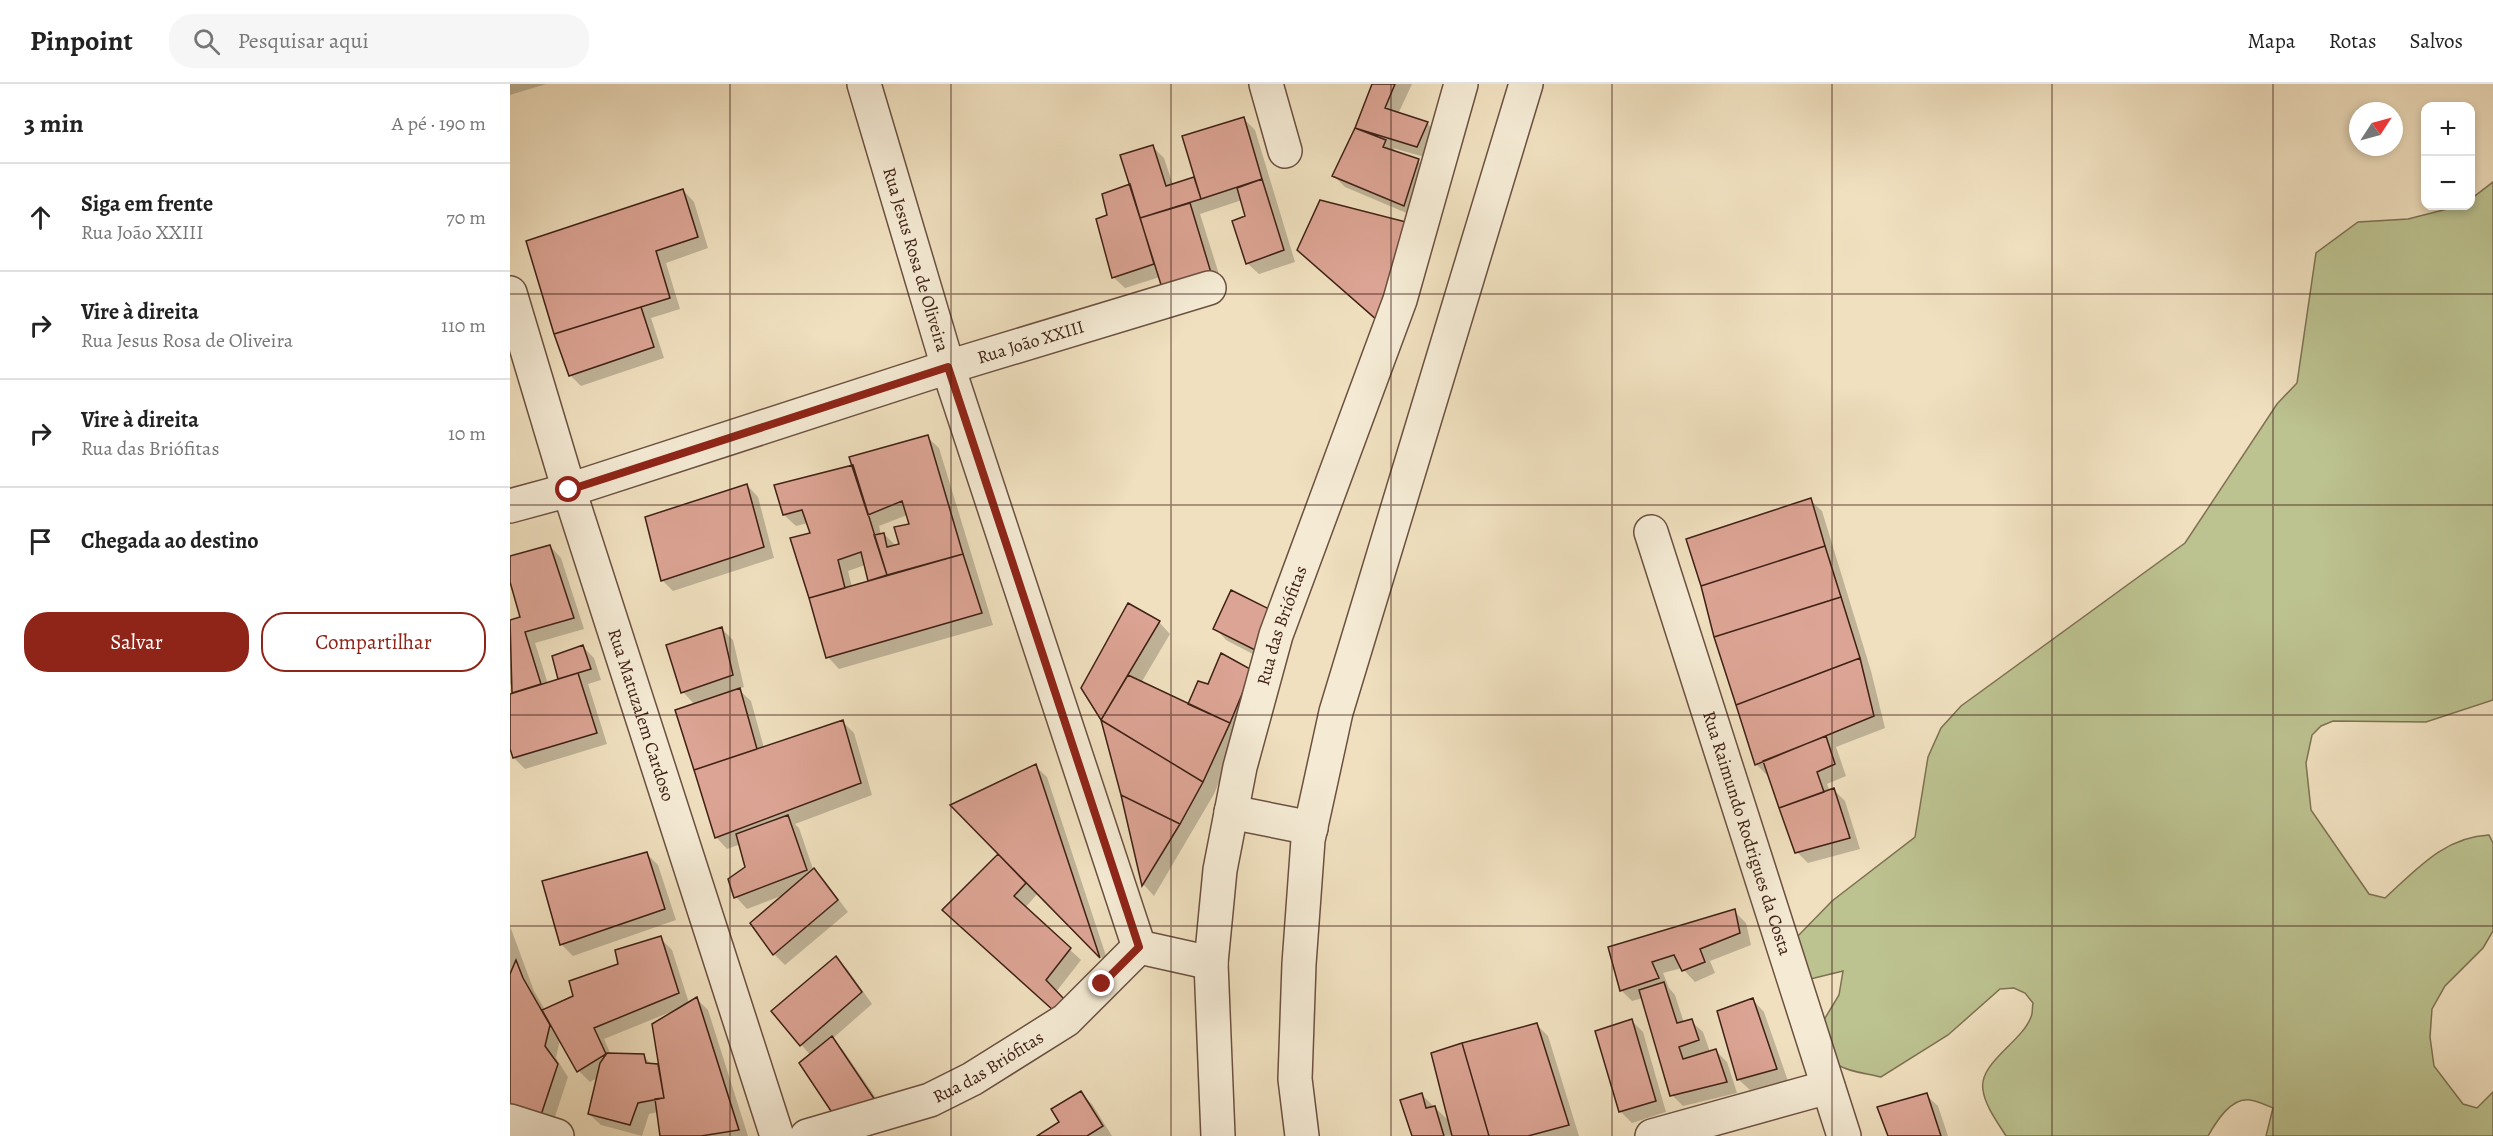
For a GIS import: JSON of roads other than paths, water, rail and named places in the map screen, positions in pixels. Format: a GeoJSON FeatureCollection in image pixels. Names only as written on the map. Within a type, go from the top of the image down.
{"type":"FeatureCollection","features":[{"type":"Feature","properties":{"kind":"street","name":"Rua Jesus Rosa de Oliveira"},"geometry":{"type":"LineString","coordinates":[[864,84],[948,367],[1139,947]]}},
{"type":"Feature","properties":{"kind":"street"},"geometry":{"type":"LineString","coordinates":[[1266,84],[1285,151]]}},
{"type":"Feature","properties":{"kind":"street","name":"Rua das Briófitas"},"geometry":{"type":"LineString","coordinates":[[1218,1136],[1211,963],[1220,870],[1240,767],[1276,636],[1400,300],[1461,84]]}},
{"type":"Feature","properties":{"kind":"street"},"geometry":{"type":"LineString","coordinates":[[1302,1136],[1295,1079],[1299,964],[1311,828],[1336,712],[1526,84]]}},
{"type":"Feature","properties":{"kind":"street","name":"Rua João XXIII"},"geometry":{"type":"LineString","coordinates":[[510,506],[569,490],[948,367],[1209,288]]}},
{"type":"Feature","properties":{"kind":"street","name":"Rua Matuzalem Cardoso"},"geometry":{"type":"LineString","coordinates":[[510,293],[569,490],[777,1136]]}},
{"type":"Feature","properties":{"kind":"street","name":"Rua Raimundo Rodrigues da Costa"},"geometry":{"type":"LineString","coordinates":[[1652,532],[1844,1136]]}},
{"type":"Feature","properties":{"kind":"street"},"geometry":{"type":"LineString","coordinates":[[1231,812],[1311,828]]}},
{"type":"Feature","properties":{"kind":"street"},"geometry":{"type":"LineString","coordinates":[[1139,947],[1211,963]]}},
{"type":"Feature","properties":{"kind":"street","name":"Rua das Briófitas"},"geometry":{"type":"LineString","coordinates":[[807,1136],[930,1100],[972,1079],[1066,1020],[1139,947]]}},
{"type":"Feature","properties":{"kind":"street"},"geometry":{"type":"LineString","coordinates":[[1652,1136],[1828,1087]]}},
{"type":"Feature","properties":{"kind":"street"},"geometry":{"type":"LineString","coordinates":[[510,1121],[557,1136]]}}]}
